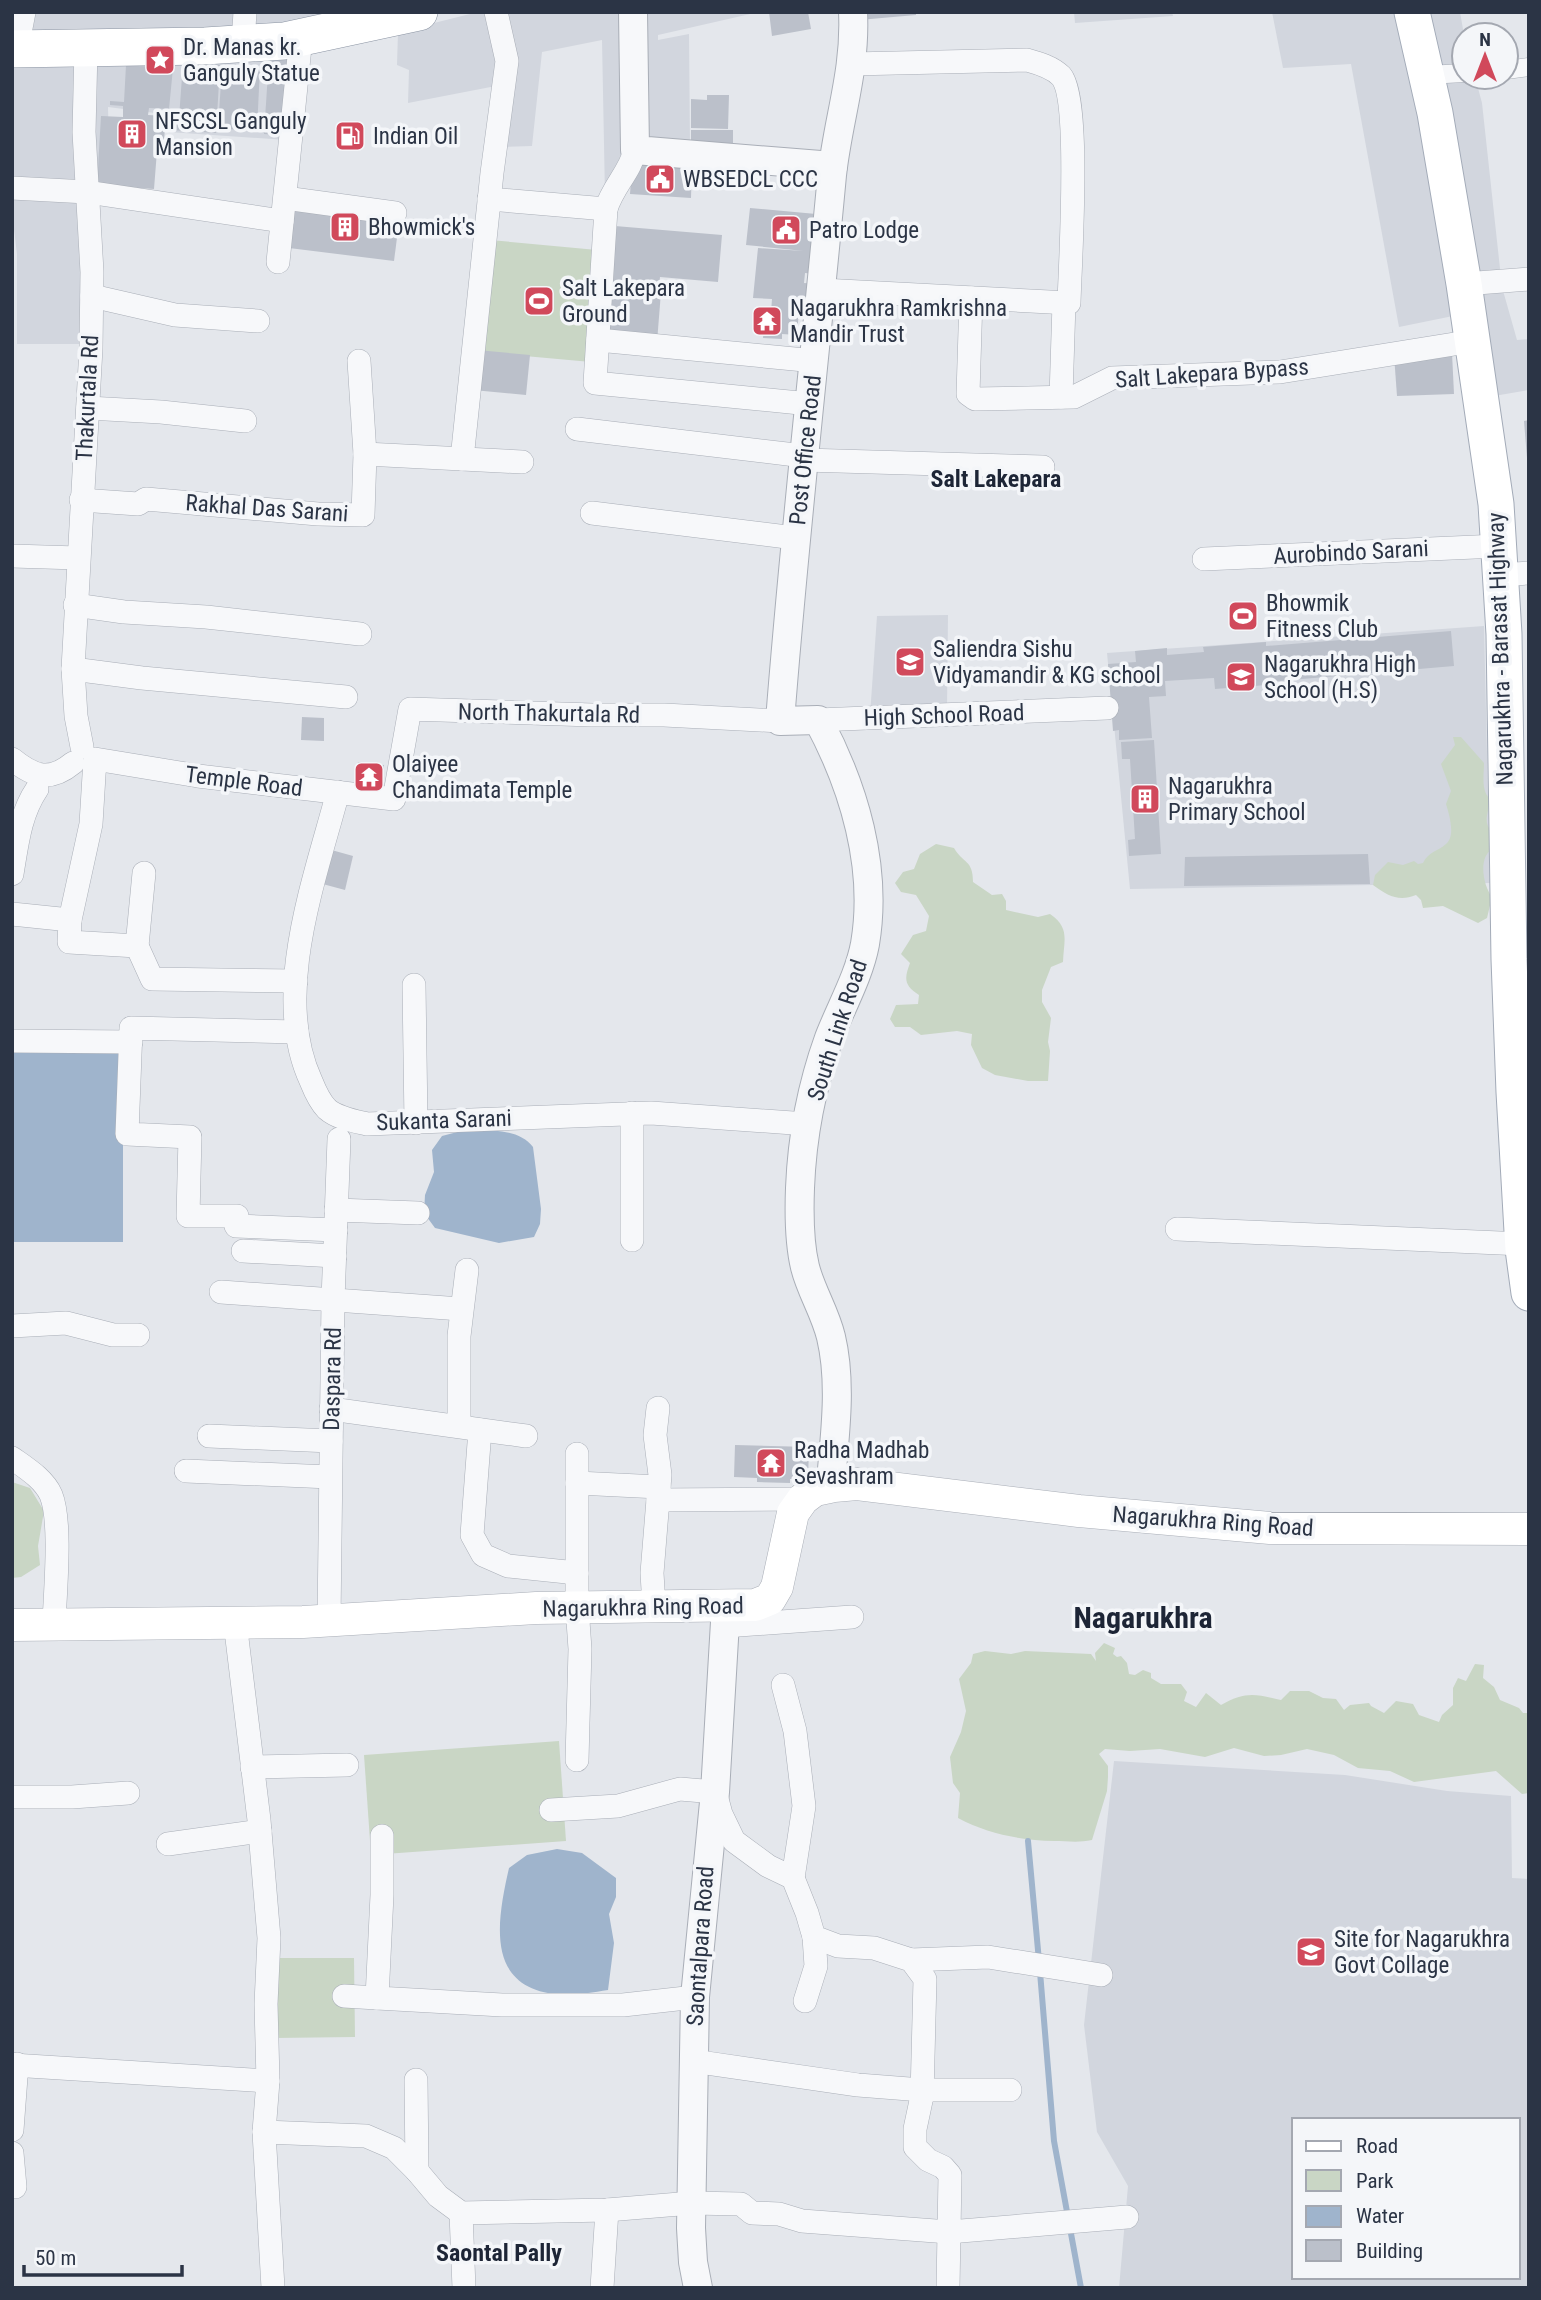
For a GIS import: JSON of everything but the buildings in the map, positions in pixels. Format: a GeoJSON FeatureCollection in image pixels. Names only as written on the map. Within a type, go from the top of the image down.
{"type":"FeatureCollection","features":[{"type":"Feature","properties":{"kind":"highway"},"geometry":{"type":"LineString","coordinates":[[15,49],[86,48],[244,28],[301,37],[410,13]]}},
{"type":"Feature","properties":{"kind":"main road","name":"Nagarukhra - Barasat Highway"},"geometry":{"type":"LineString","coordinates":[[1412,12],[1427,75],[1464,284],[1496,504],[1509,564],[1504,635],[1517,752],[1510,1000],[1529,1293]]}},
{"type":"Feature","properties":{"kind":"main road","name":"Nagarukhra Ring Road"},"geometry":{"type":"LineString","coordinates":[[12,1625],[329,1620],[577,1607],[654,1606],[726,1616],[769,1599],[777,1587],[793,1513],[827,1485],[1270,1528],[1529,1529]]}},
{"type":"Feature","properties":{"kind":"street"},"geometry":{"type":"LineString","coordinates":[[15,49],[23,12]]}},
{"type":"Feature","properties":{"kind":"street"},"geometry":{"type":"LineString","coordinates":[[463,459],[489,199],[507,61],[496,12]]}},
{"type":"Feature","properties":{"kind":"street"},"geometry":{"type":"LineString","coordinates":[[633,12],[635,150],[634,159],[616,184],[606,209],[595,383],[810,404]]}},
{"type":"Feature","properties":{"kind":"street","name":"Post Office Road"},"geometry":{"type":"LineString","coordinates":[[780,721],[833,166],[852,64],[853,12]]}},
{"type":"Feature","properties":{"kind":"street"},"geometry":{"type":"LineString","coordinates":[[278,262],[301,37]]}},
{"type":"Feature","properties":{"kind":"street","name":"Thakurtala Rd"},"geometry":{"type":"LineString","coordinates":[[70,920],[91,824],[62,768],[76,716],[73,670],[75,606],[92,348],[84,132],[86,48]]}},
{"type":"Feature","properties":{"kind":"street"},"geometry":{"type":"LineString","coordinates":[[822,290],[1069,303],[1072,124],[1067,89],[1061,77],[1039,63],[1027,60],[852,64]]}},
{"type":"Feature","properties":{"kind":"street"},"geometry":{"type":"LineString","coordinates":[[1427,75],[1450,74]]}},
{"type":"Feature","properties":{"kind":"street"},"geometry":{"type":"LineString","coordinates":[[635,150],[833,166]]}},
{"type":"Feature","properties":{"kind":"street"},"geometry":{"type":"LineString","coordinates":[[12,188],[87,192],[282,221]]}},
{"type":"Feature","properties":{"kind":"street"},"geometry":{"type":"LineString","coordinates":[[285,198],[395,213]]}},
{"type":"Feature","properties":{"kind":"street"},"geometry":{"type":"LineString","coordinates":[[489,199],[606,209]]}},
{"type":"Feature","properties":{"kind":"street"},"geometry":{"type":"LineString","coordinates":[[1464,284],[1529,279]]}},
{"type":"Feature","properties":{"kind":"street"},"geometry":{"type":"LineString","coordinates":[[92,296],[175,315],[258,321]]}},
{"type":"Feature","properties":{"kind":"street","name":"Salt Lakepara Bypass"},"geometry":{"type":"LineString","coordinates":[[971,298],[970,397],[1081,395],[1112,378],[1280,372],[1473,341]]}},
{"type":"Feature","properties":{"kind":"street"},"geometry":{"type":"LineString","coordinates":[[1061,397],[1064,303]]}},
{"type":"Feature","properties":{"kind":"street"},"geometry":{"type":"LineString","coordinates":[[598,340],[815,361]]}},
{"type":"Feature","properties":{"kind":"street"},"geometry":{"type":"LineString","coordinates":[[359,361],[365,454],[522,462]]}},
{"type":"Feature","properties":{"kind":"street"},"geometry":{"type":"LineString","coordinates":[[88,408],[246,421]]}},
{"type":"Feature","properties":{"kind":"street"},"geometry":{"type":"LineString","coordinates":[[577,429],[804,458],[1043,467]]}},
{"type":"Feature","properties":{"kind":"street","name":"Rakhal Das Sarani"},"geometry":{"type":"LineString","coordinates":[[81,500],[138,504],[146,499],[318,514],[363,515],[365,454]]}},
{"type":"Feature","properties":{"kind":"street"},"geometry":{"type":"LineString","coordinates":[[592,513],[796,538]]}},
{"type":"Feature","properties":{"kind":"street"},"geometry":{"type":"LineString","coordinates":[[12,555],[78,558]]}},
{"type":"Feature","properties":{"kind":"street","name":"Aurobindo Sarani"},"geometry":{"type":"LineString","coordinates":[[1204,559],[1509,564]]}},
{"type":"Feature","properties":{"kind":"street"},"geometry":{"type":"LineString","coordinates":[[75,606],[360,634]]}},
{"type":"Feature","properties":{"kind":"street"},"geometry":{"type":"LineString","coordinates":[[73,670],[346,697]]}},
{"type":"Feature","properties":{"kind":"street","name":"High School Road"},"geometry":{"type":"LineString","coordinates":[[780,721],[1107,708]]}},
{"type":"Feature","properties":{"kind":"street","name":"North Thakurtala Rd"},"geometry":{"type":"LineString","coordinates":[[394,799],[410,709],[663,715],[780,721]]}},
{"type":"Feature","properties":{"kind":"street","name":"South Link Road"},"geometry":{"type":"LineString","coordinates":[[818,720],[838,760],[861,832],[869,914],[856,974],[828,1041],[817,1077],[807,1124],[800,1189],[800,1235],[806,1268],[831,1338],[836,1384],[827,1485]]}},
{"type":"Feature","properties":{"kind":"street"},"geometry":{"type":"LineString","coordinates":[[12,759],[62,768]]}},
{"type":"Feature","properties":{"kind":"street"},"geometry":{"type":"LineString","coordinates":[[12,874],[22,819],[28,802],[62,768]]}},
{"type":"Feature","properties":{"kind":"street","name":"Temple Road"},"geometry":{"type":"LineString","coordinates":[[62,768],[198,776],[394,799]]}},
{"type":"Feature","properties":{"kind":"street"},"geometry":{"type":"LineString","coordinates":[[338,792],[303,925],[296,981],[297,1032],[306,1070],[317,1095],[328,1110],[339,1139]]}},
{"type":"Feature","properties":{"kind":"street"},"geometry":{"type":"LineString","coordinates":[[144,873],[136,946],[152,979],[296,981]]}},
{"type":"Feature","properties":{"kind":"street"},"geometry":{"type":"LineString","coordinates":[[12,914],[70,920],[69,942],[136,946]]}},
{"type":"Feature","properties":{"kind":"street"},"geometry":{"type":"LineString","coordinates":[[414,985],[416,1123]]}},
{"type":"Feature","properties":{"kind":"street"},"geometry":{"type":"LineString","coordinates":[[297,1032],[131,1028],[127,1134],[190,1137],[188,1216],[237,1216],[236,1226],[418,1213]]}},
{"type":"Feature","properties":{"kind":"street"},"geometry":{"type":"LineString","coordinates":[[12,1041],[131,1042]]}},
{"type":"Feature","properties":{"kind":"street","name":"Sukanta Sarani"},"geometry":{"type":"LineString","coordinates":[[328,1110],[345,1119],[367,1124],[632,1113],[699,1115],[807,1124]]}},
{"type":"Feature","properties":{"kind":"street"},"geometry":{"type":"LineString","coordinates":[[632,1113],[632,1240]]}},
{"type":"Feature","properties":{"kind":"street"},"geometry":{"type":"LineString","coordinates":[[339,1139],[344,1131],[353,1126],[367,1124]]}},
{"type":"Feature","properties":{"kind":"street","name":"Daspara Rd"},"geometry":{"type":"LineString","coordinates":[[329,1620],[333,1300],[339,1139]]}},
{"type":"Feature","properties":{"kind":"street"},"geometry":{"type":"LineString","coordinates":[[1177,1229],[1525,1247]]}},
{"type":"Feature","properties":{"kind":"street"},"geometry":{"type":"LineString","coordinates":[[243,1251],[335,1256]]}},
{"type":"Feature","properties":{"kind":"street"},"geometry":{"type":"LineString","coordinates":[[467,1270],[461,1309],[470,1428],[472,1535],[483,1555],[508,1566],[577,1573]]}},
{"type":"Feature","properties":{"kind":"street"},"geometry":{"type":"LineString","coordinates":[[221,1292],[461,1309]]}},
{"type":"Feature","properties":{"kind":"street"},"geometry":{"type":"LineString","coordinates":[[12,1326],[65,1323],[113,1335],[138,1335]]}},
{"type":"Feature","properties":{"kind":"street"},"geometry":{"type":"LineString","coordinates":[[654,1606],[652,1573],[659,1494],[655,1435],[658,1408]]}},
{"type":"Feature","properties":{"kind":"street"},"geometry":{"type":"LineString","coordinates":[[331,1409],[526,1436]]}},
{"type":"Feature","properties":{"kind":"street"},"geometry":{"type":"LineString","coordinates":[[209,1436],[331,1440]]}},
{"type":"Feature","properties":{"kind":"street"},"geometry":{"type":"LineString","coordinates":[[577,1454],[580,1688],[577,1760]]}},
{"type":"Feature","properties":{"kind":"street"},"geometry":{"type":"LineString","coordinates":[[12,1458],[38,1477],[50,1494],[56,1515],[54,1624]]}},
{"type":"Feature","properties":{"kind":"street"},"geometry":{"type":"LineString","coordinates":[[187,1471],[330,1477]]}},
{"type":"Feature","properties":{"kind":"street"},"geometry":{"type":"LineString","coordinates":[[577,1483],[659,1494],[827,1485]]}},
{"type":"Feature","properties":{"kind":"street"},"geometry":{"type":"LineString","coordinates":[[726,1616],[852,1617]]}},
{"type":"Feature","properties":{"kind":"street","name":"Saontalpara Road"},"geometry":{"type":"LineString","coordinates":[[698,2288],[693,2262],[692,2203],[695,1997],[715,1792],[726,1616]]}},
{"type":"Feature","properties":{"kind":"street"},"geometry":{"type":"LineString","coordinates":[[235,1622],[260,1831],[269,1938],[266,2004],[268,2081],[264,2132],[272,2288]]}},
{"type":"Feature","properties":{"kind":"street"},"geometry":{"type":"LineString","coordinates":[[783,1685],[794,1731],[804,1806],[793,1878],[814,1937],[816,1966],[805,2001]]}},
{"type":"Feature","properties":{"kind":"street"},"geometry":{"type":"LineString","coordinates":[[252,1767],[347,1765]]}},
{"type":"Feature","properties":{"kind":"street"},"geometry":{"type":"LineString","coordinates":[[551,1810],[618,1806],[680,1789],[715,1792],[721,1814],[734,1841],[768,1866],[793,1878]]}},
{"type":"Feature","properties":{"kind":"street"},"geometry":{"type":"LineString","coordinates":[[12,1797],[128,1793]]}},
{"type":"Feature","properties":{"kind":"street"},"geometry":{"type":"LineString","coordinates":[[168,1843],[260,1831]]}},
{"type":"Feature","properties":{"kind":"street"},"geometry":{"type":"LineString","coordinates":[[377,1998],[382,1836]]}},
{"type":"Feature","properties":{"kind":"street"},"geometry":{"type":"LineString","coordinates":[[814,1937],[838,1946],[874,1948],[911,1961],[988,1957],[1101,1975]]}},
{"type":"Feature","properties":{"kind":"street"},"geometry":{"type":"LineString","coordinates":[[911,1961],[925,1979],[922,2090],[915,2129],[915,2147],[950,2175],[948,2288]]}},
{"type":"Feature","properties":{"kind":"street"},"geometry":{"type":"LineString","coordinates":[[344,1996],[502,2005],[623,2005],[695,1997]]}},
{"type":"Feature","properties":{"kind":"street"},"geometry":{"type":"LineString","coordinates":[[693,2061],[806,2079],[922,2090],[1010,2090]]}},
{"type":"Feature","properties":{"kind":"street"},"geometry":{"type":"LineString","coordinates":[[12,2130],[15,2065],[268,2081]]}},
{"type":"Feature","properties":{"kind":"street"},"geometry":{"type":"LineString","coordinates":[[416,2080],[417,2171]]}},
{"type":"Feature","properties":{"kind":"street"},"geometry":{"type":"LineString","coordinates":[[264,2132],[366,2136],[394,2148],[438,2196],[461,2213],[607,2210],[692,2203],[741,2204],[752,2213],[779,2214],[802,2221],[949,2232],[1127,2217]]}},
{"type":"Feature","properties":{"kind":"street"},"geometry":{"type":"LineString","coordinates":[[12,2153],[15,2187]]}},
{"type":"Feature","properties":{"kind":"street"},"geometry":{"type":"LineString","coordinates":[[602,2288],[607,2210]]}},
{"type":"Feature","properties":{"kind":"street"},"geometry":{"type":"LineString","coordinates":[[461,2213],[464,2288]]}},
{"type":"Feature","properties":{"kind":"shaded area"},"geometry":{"type":"Polygon","coordinates":[[[12,12],[387,12],[308,28],[12,37],[12,12]]]}},
{"type":"Feature","properties":{"kind":"shaded area"},"geometry":{"type":"Polygon","coordinates":[[[478,12],[493,12],[501,85],[408,103],[409,70],[397,65],[398,32],[478,12]]]}},
{"type":"Feature","properties":{"kind":"shaded area"},"geometry":{"type":"Polygon","coordinates":[[[500,12],[628,12],[633,156],[605,196],[602,40],[542,52],[532,146],[500,147],[500,12]]]}},
{"type":"Feature","properties":{"kind":"shaded area"},"geometry":{"type":"Polygon","coordinates":[[[636,12],[759,12],[658,35],[658,40],[689,34],[690,148],[638,150],[636,12]]]}},
{"type":"Feature","properties":{"kind":"shaded area"},"geometry":{"type":"Polygon","coordinates":[[[1074,12],[1172,12],[1173,16],[1075,23],[1074,12]]]}},
{"type":"Feature","properties":{"kind":"shaded area"},"geometry":{"type":"Polygon","coordinates":[[[1272,12],[1399,12],[1458,315],[1399,327],[1351,64],[1283,68],[1272,12]]]}},
{"type":"Feature","properties":{"kind":"shaded area"},"geometry":{"type":"Polygon","coordinates":[[[1428,12],[1460,12],[1462,21],[1450,21],[1450,91],[1479,91],[1502,287],[1517,340],[1529,339],[1529,390],[1494,396],[1428,12]]]}},
{"type":"Feature","properties":{"kind":"shaded area"},"geometry":{"type":"Polygon","coordinates":[[[298,43],[287,140],[169,132],[170,115],[108,107],[110,192],[91,188],[91,57],[298,43]]]}},
{"type":"Feature","properties":{"kind":"shaded area"},"geometry":{"type":"Polygon","coordinates":[[[83,57],[87,344],[17,344],[17,254],[12,213],[12,59],[83,57]]]}},
{"type":"Feature","properties":{"kind":"shaded area","name":"Saliendra Sishu Vidyamandir & KG school"},"geometry":{"type":"Polygon","coordinates":[[[948,615],[947,709],[870,715],[877,616],[948,615]]]}},
{"type":"Feature","properties":{"kind":"shaded area","name":"Nagarukhra High School (H.S)"},"geometry":{"type":"Polygon","coordinates":[[[1484,626],[1490,883],[1130,889],[1107,653],[1484,626]]]}},
{"type":"Feature","properties":{"kind":"shaded area","name":"Site for Nagarukhra Govt Collage"},"geometry":{"type":"Polygon","coordinates":[[[1114,1761],[1345,1775],[1447,1791],[1511,1796],[1512,1878],[1529,1879],[1529,2288],[1119,2288],[1128,2186],[1097,2132],[1084,2025],[1114,1761]]]}},
{"type":"Feature","properties":{"kind":"green space","name":"Salt Lakepara Ground"},"geometry":{"type":"Polygon","coordinates":[[[490,240],[597,250],[591,362],[479,352],[490,240]]]}},
{"type":"Feature","properties":{"kind":"green space"},"geometry":{"type":"Polygon","coordinates":[[[1453,737],[1461,737],[1484,763],[1484,786],[1489,798],[1487,820],[1493,834],[1492,849],[1485,859],[1483,872],[1492,897],[1487,918],[1478,923],[1443,906],[1423,908],[1416,895],[1394,897],[1373,885],[1375,875],[1388,862],[1403,865],[1414,861],[1423,863],[1449,840],[1451,825],[1446,804],[1451,791],[1441,764],[1455,745],[1453,737]]]}},
{"type":"Feature","properties":{"kind":"green space"},"geometry":{"type":"Polygon","coordinates":[[[936,844],[954,848],[969,865],[973,882],[992,895],[1002,894],[1006,901],[1006,910],[1038,917],[1050,914],[1061,924],[1065,940],[1063,962],[1051,967],[1042,990],[1042,1002],[1051,1018],[1048,1081],[1028,1081],[995,1075],[982,1068],[971,1045],[972,1034],[957,1031],[921,1035],[910,1027],[895,1027],[890,1019],[896,1005],[918,1004],[919,995],[910,988],[907,981],[910,963],[901,954],[913,935],[926,931],[929,916],[916,895],[901,892],[895,883],[903,872],[914,869],[920,854],[936,844]]]}},
{"type":"Feature","properties":{"kind":"green space"},"geometry":{"type":"Polygon","coordinates":[[[12,1482],[30,1488],[44,1511],[38,1546],[40,1565],[21,1577],[12,1578],[12,1482]]]}},
{"type":"Feature","properties":{"kind":"green space"},"geometry":{"type":"Polygon","coordinates":[[[1104,1643],[1115,1648],[1113,1654],[1121,1656],[1127,1663],[1129,1674],[1135,1675],[1143,1670],[1151,1673],[1151,1678],[1161,1684],[1181,1684],[1187,1692],[1184,1701],[1196,1707],[1206,1693],[1221,1705],[1244,1696],[1257,1695],[1281,1700],[1290,1691],[1309,1691],[1323,1698],[1336,1699],[1344,1710],[1350,1705],[1369,1703],[1384,1713],[1396,1701],[1413,1704],[1419,1715],[1439,1722],[1442,1715],[1453,1705],[1453,1688],[1458,1678],[1466,1681],[1475,1664],[1484,1665],[1483,1678],[1494,1687],[1500,1700],[1519,1708],[1523,1713],[1529,1713],[1529,1793],[1522,1794],[1496,1771],[1414,1782],[1390,1771],[1358,1768],[1334,1755],[1307,1749],[1264,1756],[1234,1748],[1205,1757],[1160,1749],[1105,1749],[1099,1754],[1108,1766],[1107,1791],[1092,1840],[1017,1838],[958,1818],[960,1793],[953,1783],[950,1757],[961,1732],[966,1711],[959,1679],[971,1663],[973,1654],[985,1651],[1011,1654],[1025,1651],[1091,1654],[1096,1661],[1095,1653],[1104,1643]]]}},
{"type":"Feature","properties":{"kind":"green space"},"geometry":{"type":"Polygon","coordinates":[[[559,1741],[566,1841],[371,1855],[364,1755],[559,1741]]]}},
{"type":"Feature","properties":{"kind":"green space"},"geometry":{"type":"Polygon","coordinates":[[[273,1958],[354,1958],[355,2037],[274,2038],[273,1958]]]}},
{"type":"Feature","properties":{"kind":"water"},"geometry":{"type":"Polygon","coordinates":[[[12,1053],[123,1053],[123,1242],[12,1242],[12,1053]]]}},
{"type":"Feature","properties":{"kind":"water"},"geometry":{"type":"Polygon","coordinates":[[[465,1130],[511,1133],[520,1136],[533,1147],[541,1209],[540,1224],[534,1237],[499,1243],[435,1228],[424,1213],[425,1195],[434,1172],[432,1150],[442,1136],[465,1130]]]}},
{"type":"Feature","properties":{"kind":"water"},"geometry":{"type":"Polygon","coordinates":[[[557,1849],[582,1853],[616,1878],[616,1897],[609,1914],[614,1943],[608,1990],[565,1995],[539,1991],[521,1982],[509,1969],[502,1952],[501,1911],[509,1868],[527,1855],[557,1849]]]}},
{"type":"Feature","properties":{"kind":"waterway"},"geometry":{"type":"LineString","coordinates":[[1028,1841],[1039,1961]]}},
{"type":"Feature","properties":{"kind":"waterway"},"geometry":{"type":"LineString","coordinates":[[1040,1972],[1054,2141],[1081,2288]]}},
{"type":"Feature","properties":{"kind":"place","name":"Dr. Manas kr. Ganguly Statue"},"geometry":{"type":"Point","coordinates":[160,60]}},
{"type":"Feature","properties":{"kind":"place","name":"NFSCSL Ganguly Mansion"},"geometry":{"type":"Point","coordinates":[132,134]}},
{"type":"Feature","properties":{"kind":"place","name":"Indian Oil"},"geometry":{"type":"Point","coordinates":[350,136]}},
{"type":"Feature","properties":{"kind":"place","name":"WBSEDCL CCC"},"geometry":{"type":"Point","coordinates":[660,179]}},
{"type":"Feature","properties":{"kind":"place","name":"Bhowmick's"},"geometry":{"type":"Point","coordinates":[345,227]}},
{"type":"Feature","properties":{"kind":"place","name":"Patro Lodge"},"geometry":{"type":"Point","coordinates":[786,230]}},
{"type":"Feature","properties":{"kind":"place","name":"Salt Lakepara Ground"},"geometry":{"type":"Point","coordinates":[539,301]}},
{"type":"Feature","properties":{"kind":"place","name":"Nagarukhra Ramkrishna Mandir Trust"},"geometry":{"type":"Point","coordinates":[767,321]}},
{"type":"Feature","properties":{"kind":"place","name":"Bhowmik Fitness Club"},"geometry":{"type":"Point","coordinates":[1243,616]}},
{"type":"Feature","properties":{"kind":"place","name":"Saliendra Sishu Vidyamandir & KG school"},"geometry":{"type":"Point","coordinates":[910,662]}},
{"type":"Feature","properties":{"kind":"place","name":"Nagarukhra High School (H.S)"},"geometry":{"type":"Point","coordinates":[1241,677]}},
{"type":"Feature","properties":{"kind":"place","name":"Olaiyee Chandimata Temple"},"geometry":{"type":"Point","coordinates":[369,777]}},
{"type":"Feature","properties":{"kind":"place","name":"Nagarukhra Primary School"},"geometry":{"type":"Point","coordinates":[1145,799]}},
{"type":"Feature","properties":{"kind":"place","name":"Radha Madhab Sevashram"},"geometry":{"type":"Point","coordinates":[771,1463]}},
{"type":"Feature","properties":{"kind":"place","name":"Site for Nagarukhra Govt Collage"},"geometry":{"type":"Point","coordinates":[1311,1952]}},
{"type":"Feature","properties":{"kind":"district","name":"Salt Lakepara"},"geometry":{"type":"Point","coordinates":[996,479]}},
{"type":"Feature","properties":{"kind":"district","name":"Nagarukhra"},"geometry":{"type":"Point","coordinates":[1143,1618]}},
{"type":"Feature","properties":{"kind":"district","name":"Saontal Pally"},"geometry":{"type":"Point","coordinates":[499,2253]}}]}
